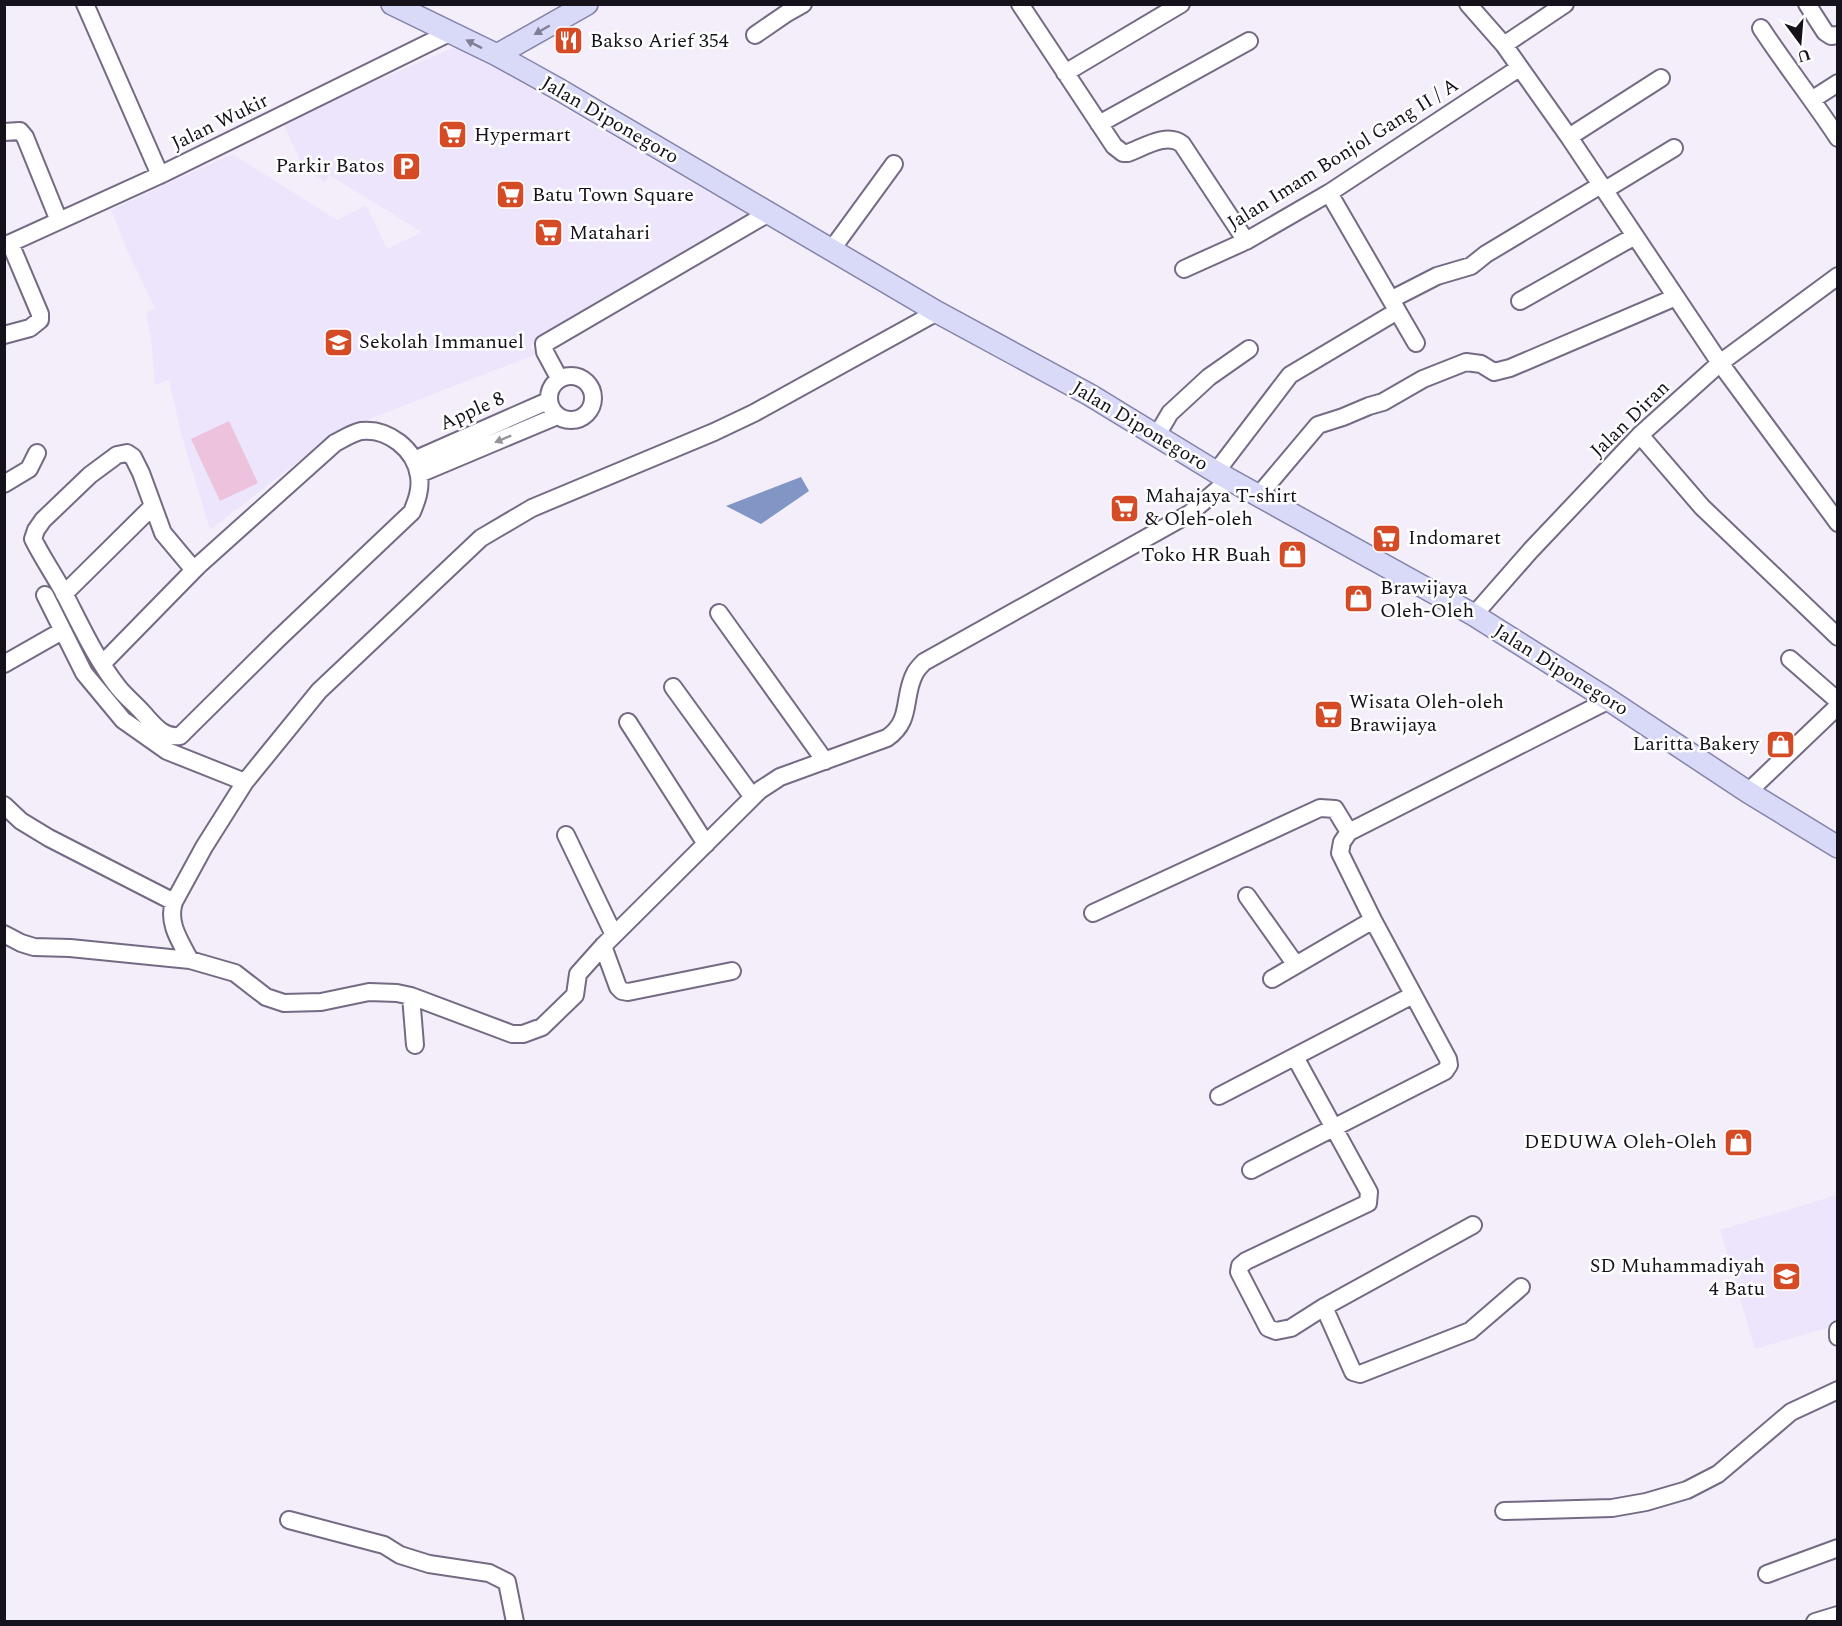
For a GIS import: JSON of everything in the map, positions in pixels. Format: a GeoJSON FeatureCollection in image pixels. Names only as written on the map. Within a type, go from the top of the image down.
{"type":"FeatureCollection","features":[{"type":"Feature","properties":{"kind":"main road"},"geometry":{"type":"LineString","coordinates":[[497,55],[587,4]]}},
{"type":"Feature","properties":{"kind":"main road","name":"Jalan Diponegoro"},"geometry":{"type":"LineString","coordinates":[[399,6],[497,55],[937,312],[1090,395],[1223,476],[1474,615],[1609,700],[1748,792],[1838,847]]}},
{"type":"Feature","properties":{"kind":"street"},"geometry":{"type":"LineString","coordinates":[[85,4],[160,175]]}},
{"type":"Feature","properties":{"kind":"street"},"geometry":{"type":"LineString","coordinates":[[755,35],[803,4]]}},
{"type":"Feature","properties":{"kind":"street"},"geometry":{"type":"LineString","coordinates":[[1020,4],[1114,146],[1123,153],[1167,139],[1176,139],[1182,144],[1246,241]]}},
{"type":"Feature","properties":{"kind":"street"},"geometry":{"type":"LineString","coordinates":[[1065,73],[1181,4]]}},
{"type":"Feature","properties":{"kind":"street"},"geometry":{"type":"LineString","coordinates":[[1468,4],[1504,45],[1569,137],[1720,363],[1832,505],[1838,523]]}},
{"type":"Feature","properties":{"kind":"street"},"geometry":{"type":"LineString","coordinates":[[1504,45],[1565,4]]}},
{"type":"Feature","properties":{"kind":"street"},"geometry":{"type":"LineString","coordinates":[[1807,4],[1825,32],[1831,36],[1838,35]]}},
{"type":"Feature","properties":{"kind":"street"},"geometry":{"type":"LineString","coordinates":[[1761,28],[1789,70],[1813,99],[1838,138]]}},
{"type":"Feature","properties":{"kind":"street","name":"Jalan Wukir"},"geometry":{"type":"LineString","coordinates":[[7,245],[160,175],[451,32]]}},
{"type":"Feature","properties":{"kind":"street"},"geometry":{"type":"LineString","coordinates":[[1099,124],[1249,41]]}},
{"type":"Feature","properties":{"kind":"street","name":"Jalan Imam Bonjol Gang II / A"},"geometry":{"type":"LineString","coordinates":[[1184,269],[1246,241],[1329,193],[1519,68]]}},
{"type":"Feature","properties":{"kind":"street"},"geometry":{"type":"LineString","coordinates":[[1569,137],[1661,78]]}},
{"type":"Feature","properties":{"kind":"street"},"geometry":{"type":"LineString","coordinates":[[1813,99],[1838,83]]}},
{"type":"Feature","properties":{"kind":"street"},"geometry":{"type":"LineString","coordinates":[[4,132],[20,131],[25,137],[59,221]]}},
{"type":"Feature","properties":{"kind":"street"},"geometry":{"type":"LineString","coordinates":[[4,934],[34,947],[70,948],[190,960],[235,973],[266,997],[284,1003],[321,1002],[369,992],[397,993],[411,996],[512,1034],[523,1034],[542,1027],[575,995],[578,974],[608,941],[752,796],[780,777],[887,738],[898,731],[903,723],[915,674],[924,662],[1189,514],[1223,476],[1290,375],[1437,276],[1477,263],[1486,254],[1674,147]]}},
{"type":"Feature","properties":{"kind":"street"},"geometry":{"type":"LineString","coordinates":[[832,249],[894,164]]}},
{"type":"Feature","properties":{"kind":"street"},"geometry":{"type":"LineString","coordinates":[[1329,193],[1390,307],[1416,343]]}},
{"type":"Feature","properties":{"kind":"street"},"geometry":{"type":"LineString","coordinates":[[563,377],[543,345],[767,214]]}},
{"type":"Feature","properties":{"kind":"street"},"geometry":{"type":"LineString","coordinates":[[1520,301],[1635,236]]}},
{"type":"Feature","properties":{"kind":"street"},"geometry":{"type":"LineString","coordinates":[[4,335],[34,325],[40,320],[40,314],[7,245]]}},
{"type":"Feature","properties":{"kind":"street","name":"Jalan Diran"},"geometry":{"type":"LineString","coordinates":[[1474,615],[1531,550],[1640,435],[1720,363],[1838,276]]}},
{"type":"Feature","properties":{"kind":"street"},"geometry":{"type":"LineString","coordinates":[[1258,495],[1318,425],[1383,402],[1423,379],[1466,362],[1481,364],[1494,372],[1510,368],[1676,297]]}},
{"type":"Feature","properties":{"kind":"street"},"geometry":{"type":"LineString","coordinates":[[190,960],[172,925],[171,911],[204,847],[245,782],[319,691],[481,538],[532,508],[754,413],[937,312]]}},
{"type":"Feature","properties":{"kind":"street"},"geometry":{"type":"LineString","coordinates":[[1157,435],[1170,413],[1178,405],[1209,377],[1249,349]]}},
{"type":"Feature","properties":{"kind":"street"},"geometry":{"type":"LineString","coordinates":[[576,375],[584,379],[593,394],[593,403],[589,411],[574,420],[565,420],[557,416],[548,401],[552,384],[563,377],[576,375]]}},
{"type":"Feature","properties":{"kind":"street","name":"Apple 8"},"geometry":{"type":"LineString","coordinates":[[416,467],[548,401]]}},
{"type":"Feature","properties":{"kind":"street"},"geometry":{"type":"LineString","coordinates":[[416,467],[557,416]]}},
{"type":"Feature","properties":{"kind":"street"},"geometry":{"type":"LineString","coordinates":[[103,663],[194,570],[335,443],[360,431],[383,432],[406,449],[416,467],[419,493],[412,512],[180,736],[172,737],[164,734],[153,724],[117,686],[79,625],[33,539],[43,520],[90,475],[117,455],[128,453],[134,456],[163,533],[194,570]]}},
{"type":"Feature","properties":{"kind":"street"},"geometry":{"type":"LineString","coordinates":[[1640,435],[1702,507],[1838,637]]}},
{"type":"Feature","properties":{"kind":"street"},"geometry":{"type":"LineString","coordinates":[[4,484],[29,469],[38,453]]}},
{"type":"Feature","properties":{"kind":"street"},"geometry":{"type":"LineString","coordinates":[[64,594],[153,506]]}},
{"type":"Feature","properties":{"kind":"street"},"geometry":{"type":"LineString","coordinates":[[45,595],[84,673],[123,720],[167,751],[245,782]]}},
{"type":"Feature","properties":{"kind":"street"},"geometry":{"type":"LineString","coordinates":[[719,613],[825,761]]}},
{"type":"Feature","properties":{"kind":"street"},"geometry":{"type":"LineString","coordinates":[[4,664],[62,631]]}},
{"type":"Feature","properties":{"kind":"street"},"geometry":{"type":"LineString","coordinates":[[1748,792],[1838,703],[1790,659]]}},
{"type":"Feature","properties":{"kind":"street"},"geometry":{"type":"LineString","coordinates":[[673,687],[752,796]]}},
{"type":"Feature","properties":{"kind":"street"},"geometry":{"type":"LineString","coordinates":[[1251,1170],[1445,1071],[1449,1065],[1448,1059],[1373,920],[1340,853],[1342,842],[1349,832],[1609,700]]}},
{"type":"Feature","properties":{"kind":"street"},"geometry":{"type":"LineString","coordinates":[[628,722],[706,844]]}},
{"type":"Feature","properties":{"kind":"street"},"geometry":{"type":"LineString","coordinates":[[4,805],[21,821],[49,838],[174,902]]}},
{"type":"Feature","properties":{"kind":"street"},"geometry":{"type":"LineString","coordinates":[[1093,913],[1320,808],[1335,809],[1349,832]]}},
{"type":"Feature","properties":{"kind":"street"},"geometry":{"type":"LineString","coordinates":[[566,835],[608,941],[618,987],[622,991],[628,992],[732,971]]}},
{"type":"Feature","properties":{"kind":"street"},"geometry":{"type":"LineString","coordinates":[[1247,896],[1296,965]]}},
{"type":"Feature","properties":{"kind":"street"},"geometry":{"type":"LineString","coordinates":[[1272,979],[1373,920]]}},
{"type":"Feature","properties":{"kind":"street"},"geometry":{"type":"LineString","coordinates":[[1219,1096],[1413,995]]}},
{"type":"Feature","properties":{"kind":"street"},"geometry":{"type":"LineString","coordinates":[[411,996],[415,1045]]}},
{"type":"Feature","properties":{"kind":"street"},"geometry":{"type":"LineString","coordinates":[[1295,1057],[1369,1192],[1368,1203],[1246,1261],[1240,1266],[1239,1272],[1253,1303],[1268,1328],[1272,1330],[1291,1328],[1324,1307],[1473,1225]]}},
{"type":"Feature","properties":{"kind":"street"},"geometry":{"type":"LineString","coordinates":[[1324,1307],[1353,1372],[1360,1374],[1470,1331],[1521,1287]]}},
{"type":"Feature","properties":{"kind":"street"},"geometry":{"type":"LineString","coordinates":[[1838,1330],[1838,1337]]}},
{"type":"Feature","properties":{"kind":"street"},"geometry":{"type":"LineString","coordinates":[[1504,1511],[1612,1508],[1646,1502],[1687,1490],[1718,1474],[1791,1412],[1838,1390]]}},
{"type":"Feature","properties":{"kind":"street"},"geometry":{"type":"LineString","coordinates":[[289,1520],[384,1545],[400,1554],[429,1564],[489,1573],[507,1582],[515,1622]]}},
{"type":"Feature","properties":{"kind":"street"},"geometry":{"type":"LineString","coordinates":[[1767,1574],[1838,1548]]}},
{"type":"Feature","properties":{"kind":"street"},"geometry":{"type":"LineString","coordinates":[[1815,1622],[1838,1616]]}},
{"type":"Feature","properties":{"kind":"shaded area"},"geometry":{"type":"Polygon","coordinates":[[[461,48],[750,216],[530,346],[536,354],[336,432],[210,530],[181,433],[169,380],[155,385],[151,338],[146,313],[155,308],[111,210],[232,154],[337,220],[366,205],[387,249],[422,232],[329,175],[325,182],[304,169],[282,121],[451,49],[461,48]]]}},
{"type":"Feature","properties":{"kind":"shaded area"},"geometry":{"type":"Polygon","coordinates":[[[229,421],[258,483],[220,501],[191,439],[229,421]]]}},
{"type":"Feature","properties":{"kind":"shaded area","name":"SD Muhammadiyah 4 Batu"},"geometry":{"type":"Polygon","coordinates":[[[1837,1195],[1837,1325],[1755,1349],[1720,1230],[1837,1195]]]}},
{"type":"Feature","properties":{"kind":"water"},"geometry":{"type":"Polygon","coordinates":[[[801,477],[809,491],[761,524],[726,506],[801,477]]]}},
{"type":"Feature","properties":{"kind":"place","name":"Bakso Arief 354"},"geometry":{"type":"Point","coordinates":[569,41]}},
{"type":"Feature","properties":{"kind":"place","name":"Hypermart"},"geometry":{"type":"Point","coordinates":[453,135]}},
{"type":"Feature","properties":{"kind":"place","name":"Parkir Batos"},"geometry":{"type":"Point","coordinates":[406,166]}},
{"type":"Feature","properties":{"kind":"place","name":"Batu Town Square"},"geometry":{"type":"Point","coordinates":[511,195]}},
{"type":"Feature","properties":{"kind":"place","name":"Matahari"},"geometry":{"type":"Point","coordinates":[548,233]}},
{"type":"Feature","properties":{"kind":"place","name":"Sekolah Immanuel"},"geometry":{"type":"Point","coordinates":[338,342]}},
{"type":"Feature","properties":{"kind":"place","name":"Mahajaya T-shirt & Oleh-oleh"},"geometry":{"type":"Point","coordinates":[1124,508]}},
{"type":"Feature","properties":{"kind":"place","name":"Indomaret"},"geometry":{"type":"Point","coordinates":[1387,538]}},
{"type":"Feature","properties":{"kind":"place","name":"Toko HR Buah"},"geometry":{"type":"Point","coordinates":[1292,555]}},
{"type":"Feature","properties":{"kind":"place","name":"Brawijaya Oleh-Oleh"},"geometry":{"type":"Point","coordinates":[1359,599]}},
{"type":"Feature","properties":{"kind":"place","name":"Wisata Oleh-oleh Brawijaya"},"geometry":{"type":"Point","coordinates":[1328,714]}},
{"type":"Feature","properties":{"kind":"place","name":"Laritta Bakery"},"geometry":{"type":"Point","coordinates":[1780,744]}},
{"type":"Feature","properties":{"kind":"place","name":"DEDUWA Oleh-Oleh"},"geometry":{"type":"Point","coordinates":[1738,1142]}},
{"type":"Feature","properties":{"kind":"place","name":"SD Muhammadiyah 4 Batu"},"geometry":{"type":"Point","coordinates":[1786,1277]}}]}
